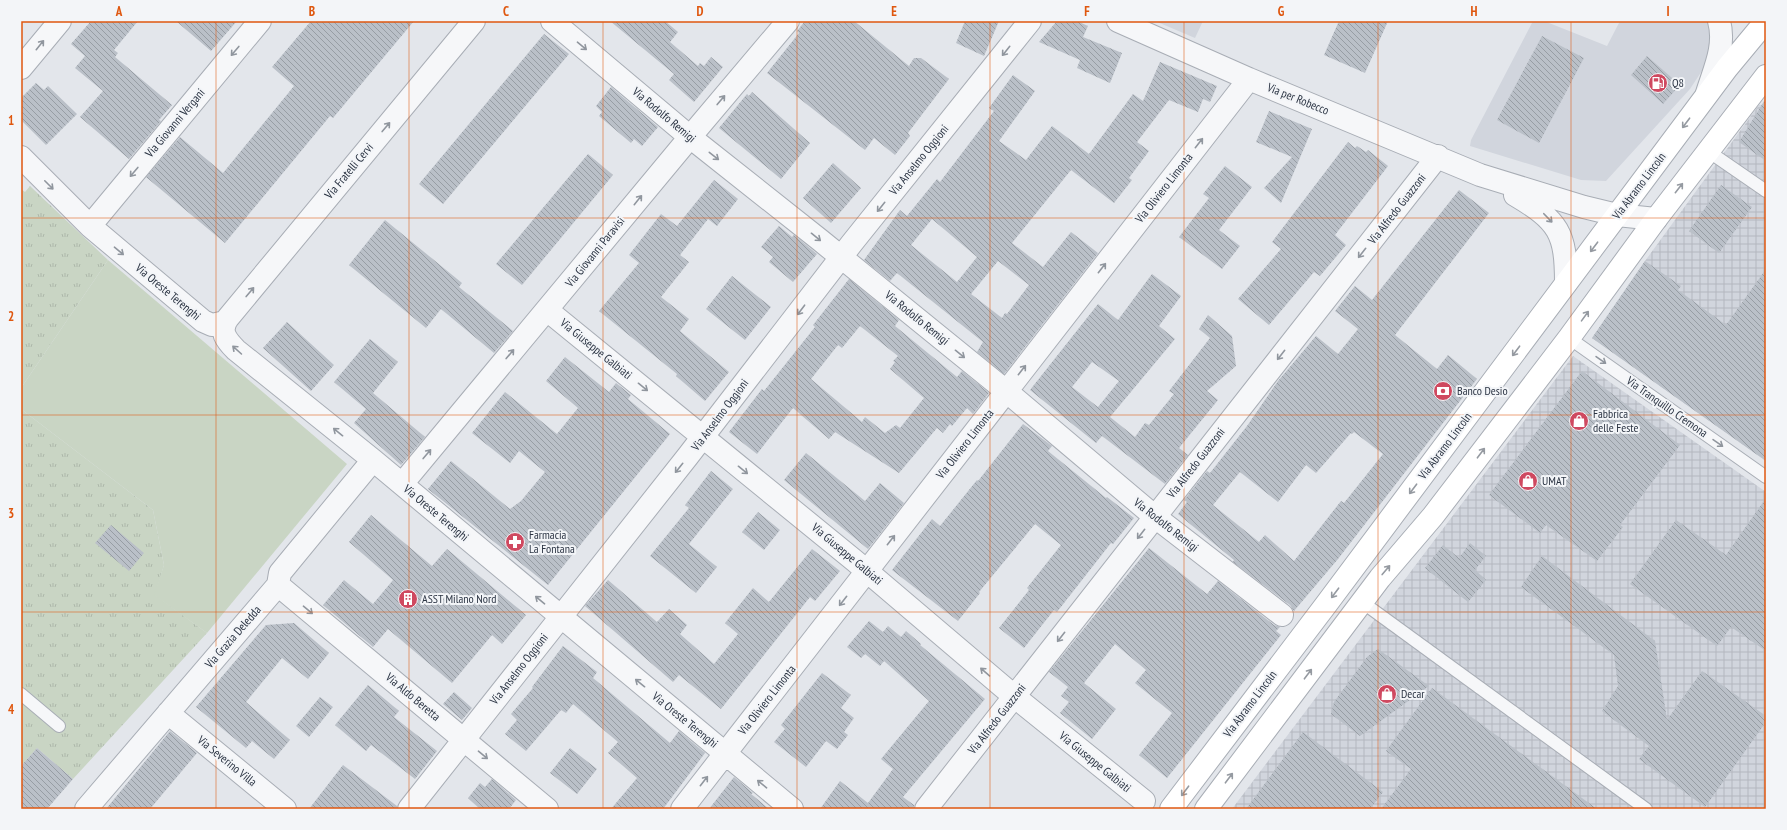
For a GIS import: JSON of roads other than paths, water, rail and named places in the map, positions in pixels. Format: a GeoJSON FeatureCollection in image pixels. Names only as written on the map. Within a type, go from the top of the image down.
{"type":"FeatureCollection","features":[{"type":"Feature","properties":{"kind":"main road","name":"Via Abramo Lincoln"},"geometry":{"type":"LineString","coordinates":[[1171,809],[1325,606],[1616,215],[1706,96],[1763,24]]}},
{"type":"Feature","properties":{"kind":"main road"},"geometry":{"type":"LineString","coordinates":[[1206,809],[1380,578],[1433,516],[1569,338],[1656,219],[1766,76]]}},
{"type":"Feature","properties":{"kind":"street"},"geometry":{"type":"LineString","coordinates":[[21,68],[60,21]]}},
{"type":"Feature","properties":{"kind":"street","name":"Via Giovanni Vergani"},"geometry":{"type":"LineString","coordinates":[[90,226],[260,21]]}},
{"type":"Feature","properties":{"kind":"street","name":"Via Fratelli Cervi"},"geometry":{"type":"LineString","coordinates":[[225,322],[474,21]]}},
{"type":"Feature","properties":{"kind":"street","name":"Via Rodolfo Remigi"},"geometry":{"type":"LineString","coordinates":[[552,21],[690,137],[1006,391],[1154,516],[1282,614]]}},
{"type":"Feature","properties":{"kind":"street","name":"Via Giovanni Paravisi"},"geometry":{"type":"LineString","coordinates":[[402,484],[788,21]]}},
{"type":"Feature","properties":{"kind":"street","name":"Via Anselmo Oggioni"},"geometry":{"type":"LineString","coordinates":[[409,809],[703,437],[841,257],[1030,21]]}},
{"type":"Feature","properties":{"kind":"street","name":"Via per Robecco"},"geometry":{"type":"LineString","coordinates":[[1118,21],[1480,175],[1536,208],[1549,218],[1561,235],[1566,258],[1566,283]]}},
{"type":"Feature","properties":{"kind":"street"},"geometry":{"type":"LineString","coordinates":[[1706,96],[1721,48],[1722,30],[1719,21]]}},
{"type":"Feature","properties":{"kind":"street","name":"Via Oliviero Limonta"},"geometry":{"type":"LineString","coordinates":[[682,809],[1249,78]]}},
{"type":"Feature","properties":{"kind":"street"},"geometry":{"type":"LineString","coordinates":[[1740,109],[1766,94]]}},
{"type":"Feature","properties":{"kind":"street","name":"Via Alfredo Guazzoni"},"geometry":{"type":"LineString","coordinates":[[926,809],[1015,697],[1154,516],[1438,156]]}},
{"type":"Feature","properties":{"kind":"street","name":"Via Oreste Terenghi"},"geometry":{"type":"LineString","coordinates":[[21,158],[90,226],[203,321],[212,324],[225,322],[223,327],[226,339],[236,350],[373,460],[792,809]]}},
{"type":"Feature","properties":{"kind":"street","name":"Via per Robecco"},"geometry":{"type":"LineString","coordinates":[[1480,175],[1551,198],[1616,215],[1656,219]]}},
{"type":"Feature","properties":{"kind":"street","name":"Via Giuseppe Galbiati"},"geometry":{"type":"LineString","coordinates":[[547,310],[867,571],[1015,697],[1144,801]]}},
{"type":"Feature","properties":{"kind":"street","name":"Via Grazia Deledda"},"geometry":{"type":"LineString","coordinates":[[86,809],[278,585],[280,574],[373,460]]}},
{"type":"Feature","properties":{"kind":"street","name":"Via Aldo Beretta"},"geometry":{"type":"LineString","coordinates":[[278,585],[547,809]]}},
{"type":"Feature","properties":{"kind":"street","name":"Via Severino Villa"},"geometry":{"type":"LineString","coordinates":[[168,713],[285,809]]}},
{"type":"Feature","properties":{"kind":"lane"},"geometry":{"type":"LineString","coordinates":[[1708,151],[1766,191]]}},
{"type":"Feature","properties":{"kind":"lane","name":"Via Tranquillo Cremona"},"geometry":{"type":"LineString","coordinates":[[1569,338],[1766,477]]}},
{"type":"Feature","properties":{"kind":"lane"},"geometry":{"type":"LineString","coordinates":[[1362,602],[1646,809]]}},
{"type":"Feature","properties":{"kind":"lane"},"geometry":{"type":"LineString","coordinates":[[21,694],[59,726]]}},
{"type":"Feature","properties":{"kind":"place","name":"Q8"},"geometry":{"type":"Point","coordinates":[1658,83]}},
{"type":"Feature","properties":{"kind":"place","name":"Banco Desio"},"geometry":{"type":"Point","coordinates":[1443,391]}},
{"type":"Feature","properties":{"kind":"place","name":"Fabbrica delle Feste"},"geometry":{"type":"Point","coordinates":[1579,421]}},
{"type":"Feature","properties":{"kind":"place","name":"UMAT"},"geometry":{"type":"Point","coordinates":[1528,481]}},
{"type":"Feature","properties":{"kind":"place","name":"Farmacia La Fontana"},"geometry":{"type":"Point","coordinates":[515,542]}},
{"type":"Feature","properties":{"kind":"place","name":"ASST Milano Nord"},"geometry":{"type":"Point","coordinates":[408,599]}},
{"type":"Feature","properties":{"kind":"place","name":"Decar"},"geometry":{"type":"Point","coordinates":[1387,694]}}]}
